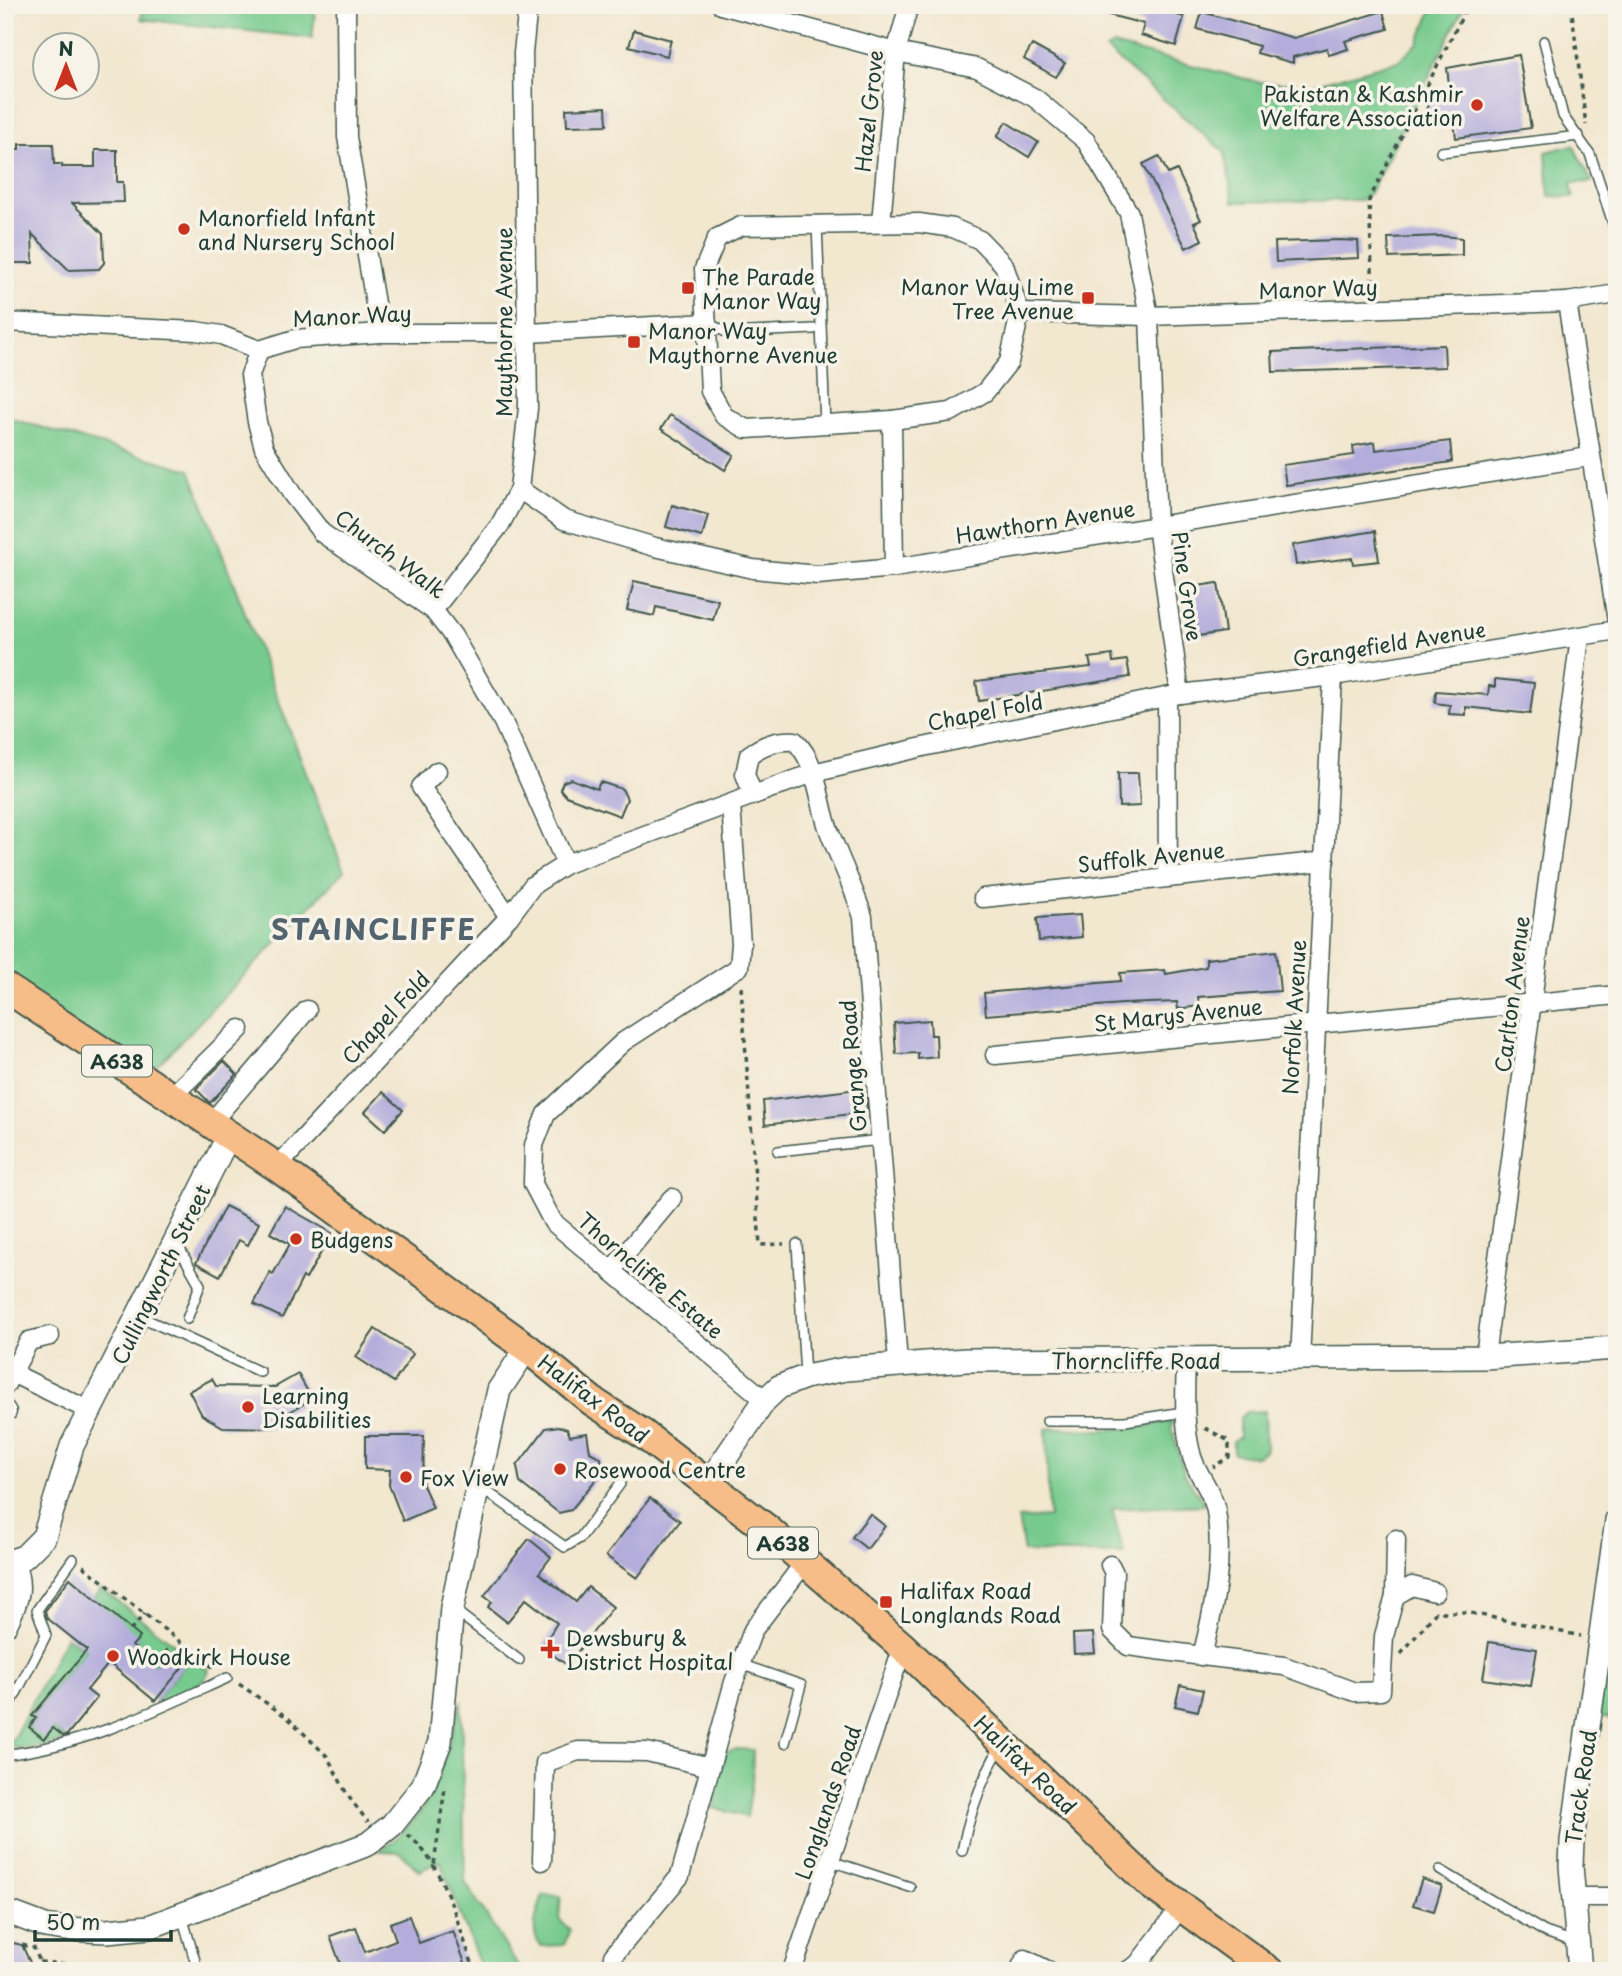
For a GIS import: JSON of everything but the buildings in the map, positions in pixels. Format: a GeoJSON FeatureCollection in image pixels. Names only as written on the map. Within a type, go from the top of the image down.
{"type":"FeatureCollection","features":[{"type":"Feature","properties":{"kind":"main road","name":"Halifax Road"},"geometry":{"type":"LineString","coordinates":[[5,987],[277,1167],[527,1348],[592,1401],[643,1434],[767,1529],[903,1647],[1150,1884],[1269,1971]]}},
{"type":"Feature","properties":{"kind":"street"},"geometry":{"type":"LineString","coordinates":[[346,5],[347,137],[380,334]]}},
{"type":"Feature","properties":{"kind":"street","name":"Maythorne Avenue"},"geometry":{"type":"LineString","coordinates":[[433,610],[500,525],[519,489],[528,408],[523,53],[528,5]]}},
{"type":"Feature","properties":{"kind":"street","name":"Pine Grove"},"geometry":{"type":"LineString","coordinates":[[721,5],[896,52],[977,68],[1035,99],[1086,141],[1129,213],[1149,316],[1157,526],[1174,696],[1168,876]]}},
{"type":"Feature","properties":{"kind":"street","name":"Hazel Grove"},"geometry":{"type":"LineString","coordinates":[[881,223],[896,52],[909,5]]}},
{"type":"Feature","properties":{"kind":"street"},"geometry":{"type":"LineString","coordinates":[[881,223],[919,223],[953,228],[980,240],[1004,265],[1020,313],[1009,362],[985,391],[951,412],[892,420],[746,429],[724,416],[710,391],[704,269],[717,238],[741,226],[881,223]]}},
{"type":"Feature","properties":{"kind":"street","name":"Manor Way"},"geometry":{"type":"LineString","coordinates":[[1020,313],[1149,316],[1567,302],[1617,294]]}},
{"type":"Feature","properties":{"kind":"street"},"geometry":{"type":"LineString","coordinates":[[1567,302],[1589,457],[1617,621]]}},
{"type":"Feature","properties":{"kind":"street"},"geometry":{"type":"LineString","coordinates":[[5,322],[197,331],[221,335],[259,350]]}},
{"type":"Feature","properties":{"kind":"street","name":"Manor Way"},"geometry":{"type":"LineString","coordinates":[[259,350],[295,339],[380,334],[528,334],[707,323]]}},
{"type":"Feature","properties":{"kind":"street","name":"Church Walk"},"geometry":{"type":"LineString","coordinates":[[259,350],[250,375],[264,448],[292,494],[322,533],[433,610],[453,636],[503,722],[566,864]]}},
{"type":"Feature","properties":{"kind":"street"},"geometry":{"type":"LineString","coordinates":[[892,420],[894,568]]}},
{"type":"Feature","properties":{"kind":"street","name":"Hawthorn Avenue"},"geometry":{"type":"LineString","coordinates":[[519,489],[564,520],[655,547],[753,569],[818,575],[894,568],[1589,457]]}},
{"type":"Feature","properties":{"kind":"street","name":"Grangefield Avenue"},"geometry":{"type":"LineString","coordinates":[[1174,696],[1333,676],[1617,630]]}},
{"type":"Feature","properties":{"kind":"street","name":"Carlton Avenue"},"geometry":{"type":"LineString","coordinates":[[1485,1357],[1580,637]]}},
{"type":"Feature","properties":{"kind":"street","name":"Norfolk Avenue"},"geometry":{"type":"LineString","coordinates":[[1300,1360],[1314,1024],[1333,676]]}},
{"type":"Feature","properties":{"kind":"street","name":"Chapel Fold"},"geometry":{"type":"LineString","coordinates":[[277,1167],[509,917],[533,885],[566,864],[813,774],[923,747],[1174,696]]}},
{"type":"Feature","properties":{"kind":"street"},"geometry":{"type":"LineString","coordinates":[[753,795],[745,774],[749,755],[760,747],[779,740],[795,741],[808,755],[813,774]]}},
{"type":"Feature","properties":{"kind":"street"},"geometry":{"type":"LineString","coordinates":[[437,771],[421,787],[509,917]]}},
{"type":"Feature","properties":{"kind":"street","name":"Grange Road"},"geometry":{"type":"LineString","coordinates":[[813,774],[830,834],[852,881],[863,917],[898,1363]]}},
{"type":"Feature","properties":{"kind":"street"},"geometry":{"type":"LineString","coordinates":[[731,805],[740,933],[739,967]]}},
{"type":"Feature","properties":{"kind":"street","name":"Suffolk Avenue"},"geometry":{"type":"LineString","coordinates":[[982,898],[1325,861]]}},
{"type":"Feature","properties":{"kind":"street","name":"Thorncliffe Estate"},"geometry":{"type":"LineString","coordinates":[[739,967],[623,1042],[546,1114],[534,1145],[533,1184],[553,1222],[765,1400]]}},
{"type":"Feature","properties":{"kind":"street","name":"St Marys Avenue"},"geometry":{"type":"LineString","coordinates":[[995,1055],[1617,995]]}},
{"type":"Feature","properties":{"kind":"street"},"geometry":{"type":"LineString","coordinates":[[219,1130],[307,1010]]}},
{"type":"Feature","properties":{"kind":"street"},"geometry":{"type":"LineString","coordinates":[[172,1096],[240,1029]]}},
{"type":"Feature","properties":{"kind":"street","name":"Cullingworth Street"},"geometry":{"type":"LineString","coordinates":[[8,1561],[24,1557],[44,1537],[72,1446],[92,1412],[176,1243],[219,1130]]}},
{"type":"Feature","properties":{"kind":"street"},"geometry":{"type":"LineString","coordinates":[[611,1271],[672,1198]]}},
{"type":"Feature","properties":{"kind":"street"},"geometry":{"type":"LineString","coordinates":[[50,1336],[29,1341],[9,1379],[92,1412]]}},
{"type":"Feature","properties":{"kind":"street"},"geometry":{"type":"LineString","coordinates":[[5,1911],[45,1926],[107,1931],[149,1927],[368,1844],[392,1825],[423,1786],[440,1742],[452,1608],[478,1485],[499,1390],[527,1348]]}},
{"type":"Feature","properties":{"kind":"street","name":"Thorncliffe Road"},"geometry":{"type":"LineString","coordinates":[[707,1485],[765,1400],[779,1387],[805,1377],[898,1363],[966,1360],[1485,1357],[1617,1348]]}},
{"type":"Feature","properties":{"kind":"street"},"geometry":{"type":"LineString","coordinates":[[1186,1360],[1185,1418],[1192,1459],[1216,1507],[1220,1540],[1214,1608],[1202,1656]]}},
{"type":"Feature","properties":{"kind":"street","name":"Track Road"},"geometry":{"type":"LineString","coordinates":[[1580,1971],[1573,1897],[1572,1841],[1617,1520]]}},
{"type":"Feature","properties":{"kind":"street"},"geometry":{"type":"LineString","coordinates":[[1110,1565],[1114,1573],[1112,1630],[1128,1646],[1284,1666],[1355,1692],[1381,1691],[1384,1636],[1395,1596],[1396,1539]]}},
{"type":"Feature","properties":{"kind":"street"},"geometry":{"type":"LineString","coordinates":[[5,1625],[19,1598],[18,1574],[8,1561]]}},
{"type":"Feature","properties":{"kind":"street"},"geometry":{"type":"LineString","coordinates":[[614,1971],[613,1956],[680,1876],[740,1664],[753,1630],[805,1562]]}},
{"type":"Feature","properties":{"kind":"street"},"geometry":{"type":"LineString","coordinates":[[1395,1596],[1412,1586],[1435,1592]]}},
{"type":"Feature","properties":{"kind":"street","name":"Longlands Road"},"geometry":{"type":"LineString","coordinates":[[792,1971],[903,1647]]}},
{"type":"Feature","properties":{"kind":"street"},"geometry":{"type":"LineString","coordinates":[[542,1861],[545,1763],[578,1751],[647,1752],[710,1768]]}},
{"type":"Feature","properties":{"kind":"street"},"geometry":{"type":"LineString","coordinates":[[1573,1897],[1617,1897]]}},
{"type":"Feature","properties":{"kind":"street"},"geometry":{"type":"LineString","coordinates":[[1127,1971],[1138,1964],[1180,1908]]}},
{"type":"Feature","properties":{"kind":"street"},"geometry":{"type":"LineString","coordinates":[[1019,1971],[1025,1959],[1049,1971]]}},
{"type":"Feature","properties":{"kind":"lane"},"geometry":{"type":"LineString","coordinates":[[1544,41],[1563,116],[1590,153],[1617,236]]}},
{"type":"Feature","properties":{"kind":"lane"},"geometry":{"type":"LineString","coordinates":[[1441,152],[1579,136]]}},
{"type":"Feature","properties":{"kind":"lane"},"geometry":{"type":"LineString","coordinates":[[817,224],[825,425]]}},
{"type":"Feature","properties":{"kind":"lane"},"geometry":{"type":"LineString","coordinates":[[707,323],[728,332],[814,329]]}},
{"type":"Feature","properties":{"kind":"lane"},"geometry":{"type":"LineString","coordinates":[[778,1151],[881,1140]]}},
{"type":"Feature","properties":{"kind":"lane"},"geometry":{"type":"LineString","coordinates":[[176,1243],[200,1285],[187,1319]]}},
{"type":"Feature","properties":{"kind":"lane"},"geometry":{"type":"LineString","coordinates":[[797,1244],[805,1377]]}},
{"type":"Feature","properties":{"kind":"lane"},"geometry":{"type":"LineString","coordinates":[[139,1316],[215,1354],[260,1372]]}},
{"type":"Feature","properties":{"kind":"lane"},"geometry":{"type":"LineString","coordinates":[[1047,1422],[1185,1418]]}},
{"type":"Feature","properties":{"kind":"lane"},"geometry":{"type":"LineString","coordinates":[[478,1485],[565,1547],[580,1538],[620,1484]]}},
{"type":"Feature","properties":{"kind":"lane"},"geometry":{"type":"LineString","coordinates":[[5,1715],[46,1635],[37,1610],[73,1559]]}},
{"type":"Feature","properties":{"kind":"lane"},"geometry":{"type":"LineString","coordinates":[[452,1608],[519,1660]]}},
{"type":"Feature","properties":{"kind":"lane"},"geometry":{"type":"LineString","coordinates":[[740,1664],[801,1685],[785,1743]]}},
{"type":"Feature","properties":{"kind":"lane"},"geometry":{"type":"LineString","coordinates":[[5,1752],[10,1754],[56,1748],[128,1723],[227,1678]]}},
{"type":"Feature","properties":{"kind":"lane"},"geometry":{"type":"LineString","coordinates":[[962,1851],[967,1827],[988,1768],[1003,1742]]}},
{"type":"Feature","properties":{"kind":"lane"},"geometry":{"type":"LineString","coordinates":[[831,1861],[910,1887]]}},
{"type":"Feature","properties":{"kind":"lane"},"geometry":{"type":"LineString","coordinates":[[1440,1870],[1545,1932],[1578,1943]]}},
{"type":"Feature","properties":{"kind":"lane"},"geometry":{"type":"LineString","coordinates":[[182,1916],[198,1971]]}},
{"type":"Feature","properties":{"kind":"path"},"geometry":{"type":"LineString","coordinates":[[1373,308],[1369,200],[1468,5]]}},
{"type":"Feature","properties":{"kind":"path"},"geometry":{"type":"LineString","coordinates":[[1571,5],[1590,153]]}},
{"type":"Feature","properties":{"kind":"path"},"geometry":{"type":"LineString","coordinates":[[739,967],[760,1245],[797,1244]]}},
{"type":"Feature","properties":{"kind":"path"},"geometry":{"type":"LineString","coordinates":[[1185,1418],[1229,1441],[1229,1457],[1200,1474]]}},
{"type":"Feature","properties":{"kind":"path"},"geometry":{"type":"LineString","coordinates":[[73,1559],[227,1678],[288,1718],[327,1756],[348,1796],[368,1822],[392,1825],[417,1842],[433,1866],[475,1971]]}},
{"type":"Feature","properties":{"kind":"path"},"geometry":{"type":"LineString","coordinates":[[1381,1675],[1436,1612],[1466,1612],[1600,1640]]}},
{"type":"Feature","properties":{"kind":"path"},"geometry":{"type":"LineString","coordinates":[[130,1630],[145,1614]]}},
{"type":"Feature","properties":{"kind":"path"},"geometry":{"type":"LineString","coordinates":[[433,1866],[445,1786]]}},
{"type":"Feature","properties":{"kind":"path"},"geometry":{"type":"LineString","coordinates":[[22,1945],[34,1948],[40,1962]]}},
{"type":"Feature","properties":{"kind":"path"},"geometry":{"type":"LineString","coordinates":[[35,1971],[40,1962]]}},
{"type":"Feature","properties":{"kind":"path"},"geometry":{"type":"LineString","coordinates":[[40,1962],[163,1971]]}},
{"type":"Feature","properties":{"kind":"green space"},"geometry":{"type":"Polygon","coordinates":[[[143,5],[316,5],[312,38],[141,19],[143,5]]]}},
{"type":"Feature","properties":{"kind":"green space"},"geometry":{"type":"Polygon","coordinates":[[[1434,5],[1465,5],[1370,193],[1362,200],[1233,202],[1225,153],[1106,49],[1113,45],[1258,82],[1313,85],[1398,61],[1418,43],[1434,5]]]}},
{"type":"Feature","properties":{"kind":"green space"},"geometry":{"type":"Polygon","coordinates":[[[1573,145],[1592,182],[1571,183],[1574,197],[1549,196],[1546,152],[1573,145]]]}},
{"type":"Feature","properties":{"kind":"green space"},"geometry":{"type":"Polygon","coordinates":[[[5,417],[190,470],[344,871],[145,1079],[5,987],[5,417]]]}},
{"type":"Feature","properties":{"kind":"green space"},"geometry":{"type":"Polygon","coordinates":[[[1265,1411],[1266,1450],[1257,1457],[1233,1453],[1233,1441],[1239,1437],[1239,1419],[1246,1412],[1265,1411]]]}},
{"type":"Feature","properties":{"kind":"green space"},"geometry":{"type":"Polygon","coordinates":[[[1172,1421],[1171,1427],[1185,1475],[1205,1505],[1112,1509],[1124,1554],[1024,1552],[1018,1519],[1049,1517],[1046,1429],[1115,1429],[1172,1421]]]}},
{"type":"Feature","properties":{"kind":"green space"},"geometry":{"type":"Polygon","coordinates":[[[101,1589],[209,1670],[206,1677],[188,1691],[160,1703],[155,1701],[185,1664],[167,1650],[155,1665],[132,1646],[139,1638],[89,1604],[101,1589]]]}},
{"type":"Feature","properties":{"kind":"green space"},"geometry":{"type":"Polygon","coordinates":[[[66,1637],[87,1650],[33,1715],[36,1718],[29,1726],[44,1738],[53,1728],[65,1738],[64,1741],[27,1748],[5,1745],[5,1738],[12,1741],[66,1637]]]}},
{"type":"Feature","properties":{"kind":"green space"},"geometry":{"type":"Polygon","coordinates":[[[1596,1666],[1617,1669],[1617,1720],[1590,1713],[1596,1666]]]}},
{"type":"Feature","properties":{"kind":"green space"},"geometry":{"type":"Polygon","coordinates":[[[461,1701],[465,1882],[521,1971],[482,1971],[440,1861],[419,1871],[400,1852],[379,1851],[399,1835],[427,1802],[442,1766],[461,1701]]]}},
{"type":"Feature","properties":{"kind":"green space"},"geometry":{"type":"Polygon","coordinates":[[[753,1750],[747,1817],[713,1808],[725,1752],[753,1750]]]}},
{"type":"Feature","properties":{"kind":"green space"},"geometry":{"type":"Polygon","coordinates":[[[543,1895],[561,1896],[559,1919],[570,1930],[564,1945],[541,1946],[537,1940],[535,1921],[543,1895]]]}},
{"type":"Feature","properties":{"kind":"place","name":"Pakistan & Kashmir Welfare Association"},"geometry":{"type":"Point","coordinates":[1477,105]}},
{"type":"Feature","properties":{"kind":"place","name":"Manorfield Infant and Nursery School"},"geometry":{"type":"Point","coordinates":[184,229]}},
{"type":"Feature","properties":{"kind":"place","name":"The Parade Manor Way"},"geometry":{"type":"Point","coordinates":[688,288]}},
{"type":"Feature","properties":{"kind":"place","name":"Manor Way Lime Tree Avenue"},"geometry":{"type":"Point","coordinates":[1088,298]}},
{"type":"Feature","properties":{"kind":"place","name":"Manor Way Maythorne Avenue"},"geometry":{"type":"Point","coordinates":[634,342]}},
{"type":"Feature","properties":{"kind":"place","name":"Budgens"},"geometry":{"type":"Point","coordinates":[296,1239]}},
{"type":"Feature","properties":{"kind":"place","name":"Learning Disabilities"},"geometry":{"type":"Point","coordinates":[248,1407]}},
{"type":"Feature","properties":{"kind":"place","name":"Rosewood Centre"},"geometry":{"type":"Point","coordinates":[560,1469]}},
{"type":"Feature","properties":{"kind":"place","name":"Fox View"},"geometry":{"type":"Point","coordinates":[406,1477]}},
{"type":"Feature","properties":{"kind":"place","name":"Halifax Road Longlands Road"},"geometry":{"type":"Point","coordinates":[886,1602]}},
{"type":"Feature","properties":{"kind":"place","name":"Dewsbury & District Hospital"},"geometry":{"type":"Point","coordinates":[550,1649]}},
{"type":"Feature","properties":{"kind":"place","name":"Woodkirk House"},"geometry":{"type":"Point","coordinates":[113,1656]}},
{"type":"Feature","properties":{"kind":"district","name":"STAINCLIFFE"},"geometry":{"type":"Point","coordinates":[374,928]}}]}
